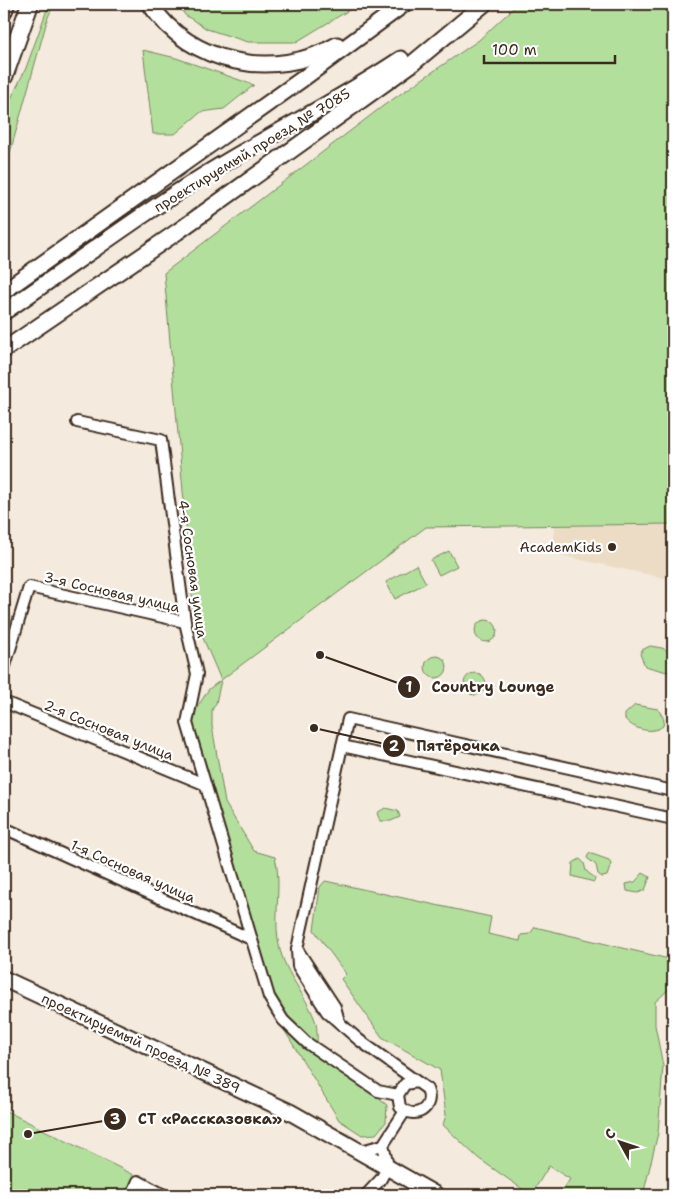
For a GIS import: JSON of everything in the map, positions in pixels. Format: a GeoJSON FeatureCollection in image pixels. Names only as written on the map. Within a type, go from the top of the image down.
{"type":"FeatureCollection","features":[{"type":"Feature","properties":{"kind":"main road"},"geometry":{"type":"LineString","coordinates":[[4,10],[6,4]]}},
{"type":"Feature","properties":{"kind":"main road"},"geometry":{"type":"LineString","coordinates":[[4,77],[30,4]]}},
{"type":"Feature","properties":{"kind":"main road"},"geometry":{"type":"LineString","coordinates":[[150,4],[170,27],[192,45],[219,57],[270,65],[300,60],[318,54],[388,15]]}},
{"type":"Feature","properties":{"kind":"main road","name":"проектируемый проезд № 7085"},"geometry":{"type":"LineString","coordinates":[[4,291],[301,80],[404,4]]}},
{"type":"Feature","properties":{"kind":"main road","name":"проектируемый проезд № 7085"},"geometry":{"type":"LineString","coordinates":[[4,312],[176,193],[373,78],[420,47],[475,4]]}},
{"type":"Feature","properties":{"kind":"main road"},"geometry":{"type":"LineString","coordinates":[[4,350],[177,232],[397,74],[466,21],[484,4]]}},
{"type":"Feature","properties":{"kind":"main road","name":"проектируемый проезд № 389"},"geometry":{"type":"LineString","coordinates":[[4,979],[290,1112],[436,1195]]}},
{"type":"Feature","properties":{"kind":"street","name":"4-я Сосновая улица"},"geometry":{"type":"LineString","coordinates":[[77,422],[161,440],[184,622],[197,674],[187,723],[269,997],[283,1020],[307,1044],[378,1091],[398,1095]]}},
{"type":"Feature","properties":{"kind":"street","name":"3-я Сосновая улица"},"geometry":{"type":"LineString","coordinates":[[4,669],[29,587],[184,622]]}},
{"type":"Feature","properties":{"kind":"street","name":"2-я Сосновая улица"},"geometry":{"type":"LineString","coordinates":[[4,702],[204,784]]}},
{"type":"Feature","properties":{"kind":"street"},"geometry":{"type":"LineString","coordinates":[[417,1082],[405,1084],[398,1095],[400,1107],[405,1111],[417,1114],[423,1111],[430,1100],[427,1088],[351,1034],[327,1012],[298,966],[297,949],[348,719],[673,791]]}},
{"type":"Feature","properties":{"kind":"street"},"geometry":{"type":"LineString","coordinates":[[342,746],[673,819]]}},
{"type":"Feature","properties":{"kind":"street","name":"1-я Сосновая улица"},"geometry":{"type":"LineString","coordinates":[[4,828],[251,939]]}},
{"type":"Feature","properties":{"kind":"street"},"geometry":{"type":"LineString","coordinates":[[361,1151],[383,1145],[405,1111]]}},
{"type":"Feature","properties":{"kind":"street"},"geometry":{"type":"LineString","coordinates":[[366,1195],[388,1166],[383,1145]]}},
{"type":"Feature","properties":{"kind":"street"},"geometry":{"type":"LineString","coordinates":[[132,1195],[138,1182],[164,1195]]}},
{"type":"Feature","properties":{"kind":"shaded area","name":"AcademKids"},"geometry":{"type":"Polygon","coordinates":[[[673,524],[673,580],[550,553],[555,526],[673,524]]]}},
{"type":"Feature","properties":{"kind":"green space"},"geometry":{"type":"Polygon","coordinates":[[[49,4],[54,4],[48,17],[4,174],[4,113],[26,68],[49,4]]]}},
{"type":"Feature","properties":{"kind":"green space"},"geometry":{"type":"Polygon","coordinates":[[[178,4],[359,4],[296,42],[248,42],[207,29],[185,15],[178,4]]]}},
{"type":"Feature","properties":{"kind":"green space"},"geometry":{"type":"Polygon","coordinates":[[[518,4],[673,4],[673,524],[426,527],[221,680],[194,617],[164,273],[383,106],[479,40],[518,4]]]}},
{"type":"Feature","properties":{"kind":"green space"},"geometry":{"type":"Polygon","coordinates":[[[143,50],[176,58],[254,85],[224,109],[201,112],[175,134],[153,134],[143,50]]]}},
{"type":"Feature","properties":{"kind":"green space"},"geometry":{"type":"Polygon","coordinates":[[[449,551],[457,566],[439,575],[431,560],[449,551]]]}},
{"type":"Feature","properties":{"kind":"green space"},"geometry":{"type":"Polygon","coordinates":[[[416,565],[426,583],[395,599],[386,582],[416,565]]]}},
{"type":"Feature","properties":{"kind":"green space"},"geometry":{"type":"Polygon","coordinates":[[[486,620],[496,627],[497,631],[490,641],[486,642],[476,635],[475,631],[482,621],[486,620]]]}},
{"type":"Feature","properties":{"kind":"green space"},"geometry":{"type":"Polygon","coordinates":[[[650,646],[662,648],[673,653],[673,669],[667,672],[645,666],[640,654],[642,650],[650,646]]]}},
{"type":"Feature","properties":{"kind":"green space"},"geometry":{"type":"Polygon","coordinates":[[[436,656],[446,663],[447,667],[440,677],[436,678],[426,671],[425,667],[432,657],[436,656]]]}},
{"type":"Feature","properties":{"kind":"green space"},"geometry":{"type":"Polygon","coordinates":[[[475,673],[485,680],[486,684],[479,694],[475,695],[465,688],[464,684],[471,674],[475,673]]]}},
{"type":"Feature","properties":{"kind":"green space"},"geometry":{"type":"Polygon","coordinates":[[[221,680],[216,703],[212,710],[212,726],[225,803],[254,851],[275,857],[278,877],[277,930],[280,951],[315,1020],[317,1050],[387,1105],[386,1122],[376,1134],[362,1135],[339,1120],[283,1028],[207,795],[187,723],[209,689],[221,680]]]}},
{"type":"Feature","properties":{"kind":"green space"},"geometry":{"type":"Polygon","coordinates":[[[635,705],[658,709],[664,719],[663,726],[653,730],[642,730],[628,723],[625,719],[625,714],[635,705]]]}},
{"type":"Feature","properties":{"kind":"green space"},"geometry":{"type":"Polygon","coordinates":[[[385,808],[398,811],[400,817],[391,821],[380,821],[377,813],[385,808]]]}},
{"type":"Feature","properties":{"kind":"green space"},"geometry":{"type":"Polygon","coordinates":[[[589,853],[609,860],[611,864],[607,876],[602,877],[598,874],[596,865],[587,858],[589,853]]]}},
{"type":"Feature","properties":{"kind":"green space"},"geometry":{"type":"Polygon","coordinates":[[[580,859],[584,863],[586,871],[595,878],[594,882],[572,876],[573,863],[580,859]]]}},
{"type":"Feature","properties":{"kind":"green space"},"geometry":{"type":"Polygon","coordinates":[[[643,873],[650,877],[645,890],[638,893],[627,891],[626,884],[635,882],[643,873]]]}},
{"type":"Feature","properties":{"kind":"green space"},"geometry":{"type":"Polygon","coordinates":[[[325,881],[491,917],[488,934],[520,941],[521,935],[530,934],[535,927],[673,960],[669,976],[669,989],[655,1002],[655,1025],[663,1066],[658,1133],[643,1195],[560,1195],[570,1179],[549,1166],[531,1195],[478,1158],[443,1125],[446,1115],[440,1070],[382,1037],[341,979],[346,974],[314,930],[320,887],[325,881]]]}},
{"type":"Feature","properties":{"kind":"green space"},"geometry":{"type":"Polygon","coordinates":[[[4,1110],[174,1195],[4,1195],[4,1110]]]}},
{"type":"Feature","properties":{"kind":"place","name":"AcademKids"},"geometry":{"type":"Point","coordinates":[612,547]}},
{"type":"Feature","properties":{"kind":"place","name":"Country Lounge"},"geometry":{"type":"Point","coordinates":[320,655]}},
{"type":"Feature","properties":{"kind":"place","name":"Пятёрочка"},"geometry":{"type":"Point","coordinates":[314,728]}},
{"type":"Feature","properties":{"kind":"place","name":"СТ «Рассказовка»"},"geometry":{"type":"Point","coordinates":[28,1134]}}]}
